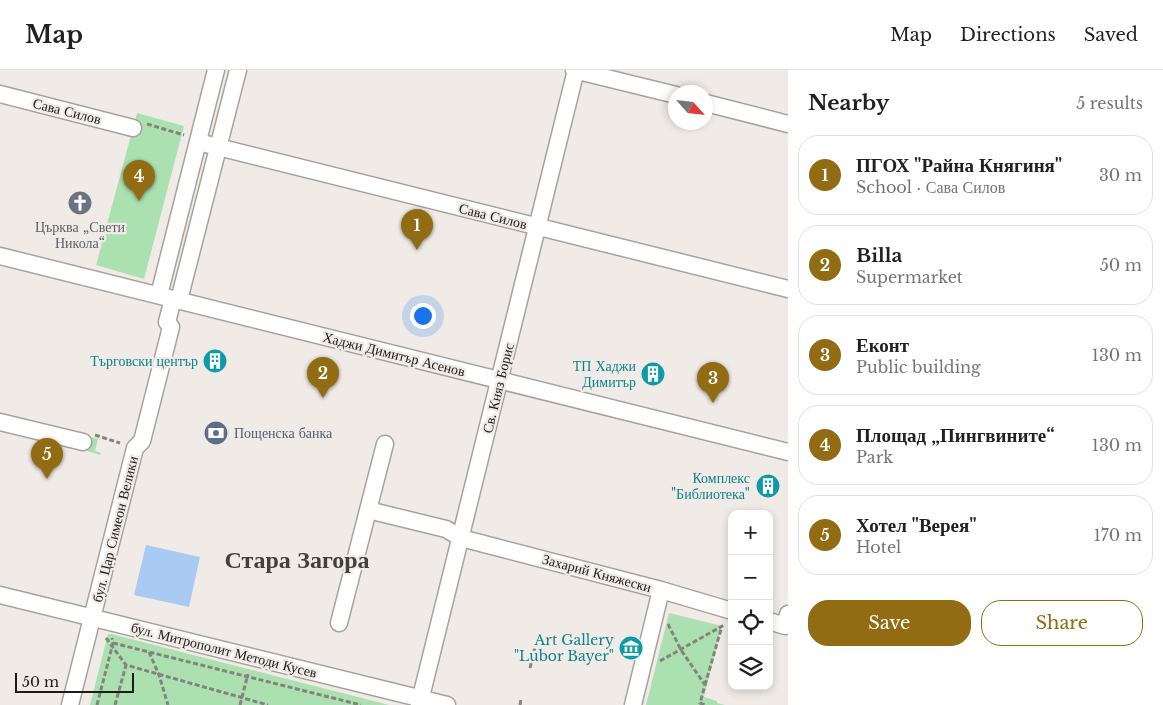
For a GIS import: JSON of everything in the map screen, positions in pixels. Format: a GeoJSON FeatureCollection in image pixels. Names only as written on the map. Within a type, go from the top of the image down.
{"type":"FeatureCollection","features":[{"type":"Feature","properties":{"kind":"street","name":"бул. Цар Симеон Велики"},"geometry":{"type":"LineString","coordinates":[[70,705],[135,448],[142,441],[171,328],[167,322],[170,298],[198,142],[216,70]]}},
{"type":"Feature","properties":{"kind":"street","name":"бул. Цар Симеон Велики"},"geometry":{"type":"LineString","coordinates":[[170,298],[218,147],[238,70]]}},
{"type":"Feature","properties":{"kind":"street"},"geometry":{"type":"LineString","coordinates":[[575,70],[668,94]]}},
{"type":"Feature","properties":{"kind":"street","name":"Св. Княз Борис"},"geometry":{"type":"LineString","coordinates":[[420,702],[575,70]]}},
{"type":"Feature","properties":{"kind":"street","name":"Сава Силов"},"geometry":{"type":"LineString","coordinates":[[0,94],[133,128]]}},
{"type":"Feature","properties":{"kind":"street"},"geometry":{"type":"LineString","coordinates":[[713,105],[788,124]]}},
{"type":"Feature","properties":{"kind":"street","name":"Сава Силов"},"geometry":{"type":"LineString","coordinates":[[198,142],[788,289]]}},
{"type":"Feature","properties":{"kind":"street","name":"Хаджи Димитър Асенов"},"geometry":{"type":"LineString","coordinates":[[0,256],[788,452]]}},
{"type":"Feature","properties":{"kind":"street"},"geometry":{"type":"LineString","coordinates":[[0,422],[83,442]]}},
{"type":"Feature","properties":{"kind":"street"},"geometry":{"type":"LineString","coordinates":[[339,623],[385,444]]}},
{"type":"Feature","properties":{"kind":"street","name":"Захарий Княжески"},"geometry":{"type":"LineString","coordinates":[[368,510],[446,529],[461,538],[659,596],[728,610]]}},
{"type":"Feature","properties":{"kind":"street","name":"бул. Митрополит Методи Кусев"},"geometry":{"type":"LineString","coordinates":[[0,595],[254,657],[420,702],[447,705]]}},
{"type":"Feature","properties":{"kind":"street"},"geometry":{"type":"LineString","coordinates":[[633,705],[659,596]]}},
{"type":"Feature","properties":{"kind":"path"},"geometry":{"type":"LineString","coordinates":[[133,128],[144,123],[176,132],[198,142]]}},
{"type":"Feature","properties":{"kind":"path"},"geometry":{"type":"LineString","coordinates":[[83,442],[89,433],[135,448]]}},
{"type":"Feature","properties":{"kind":"path"},"geometry":{"type":"LineString","coordinates":[[659,596],[681,650],[704,685]]}},
{"type":"Feature","properties":{"kind":"path"},"geometry":{"type":"LineString","coordinates":[[92,618],[126,665],[268,705]]}},
{"type":"Feature","properties":{"kind":"path"},"geometry":{"type":"LineString","coordinates":[[641,671],[728,624]]}},
{"type":"Feature","properties":{"kind":"path"},"geometry":{"type":"LineString","coordinates":[[705,705],[700,704],[704,685],[722,626]]}},
{"type":"Feature","properties":{"kind":"path"},"geometry":{"type":"LineString","coordinates":[[138,629],[159,675],[168,705]]}},
{"type":"Feature","properties":{"kind":"path"},"geometry":{"type":"LineString","coordinates":[[113,643],[361,705]]}},
{"type":"Feature","properties":{"kind":"path"},"geometry":{"type":"LineString","coordinates":[[530,668],[536,643]]}},
{"type":"Feature","properties":{"kind":"path"},"geometry":{"type":"LineString","coordinates":[[240,705],[254,657]]}},
{"type":"Feature","properties":{"kind":"path"},"geometry":{"type":"LineString","coordinates":[[115,705],[126,665]]}},
{"type":"Feature","properties":{"kind":"path"},"geometry":{"type":"LineString","coordinates":[[520,705],[521,699]]}},
{"type":"Feature","properties":{"kind":"green space"},"geometry":{"type":"Polygon","coordinates":[[[137,113],[184,126],[144,279],[96,265],[137,113]]]}},
{"type":"Feature","properties":{"kind":"green space"},"geometry":{"type":"Polygon","coordinates":[[[88,436],[98,439],[95,451],[101,453],[100,455],[84,450],[88,436]]]}},
{"type":"Feature","properties":{"kind":"green space"},"geometry":{"type":"Polygon","coordinates":[[[669,613],[722,626],[704,697],[725,705],[646,705],[669,613]]]}},
{"type":"Feature","properties":{"kind":"green space"},"geometry":{"type":"Polygon","coordinates":[[[108,634],[111,634],[389,705],[90,705],[108,634]]]}},
{"type":"Feature","properties":{"kind":"water"},"geometry":{"type":"Polygon","coordinates":[[[147,167],[153,168],[146,193],[140,192],[147,167]]]}},
{"type":"Feature","properties":{"kind":"water"},"geometry":{"type":"Polygon","coordinates":[[[146,545],[200,557],[189,607],[134,595],[146,545]]]}},
{"type":"Feature","properties":{"kind":"place","name":"Площад „Пингвините“"},"geometry":{"type":"Point","coordinates":[139,201]}},
{"type":"Feature","properties":{"kind":"place","name":"Църква „Свети Никола“"},"geometry":{"type":"Point","coordinates":[80,203]}},
{"type":"Feature","properties":{"kind":"place","name":"ПГОХ \"Райна Княгиня\""},"geometry":{"type":"Point","coordinates":[417,250]}},
{"type":"Feature","properties":{"kind":"place","name":"Търговски център"},"geometry":{"type":"Point","coordinates":[215,361]}},
{"type":"Feature","properties":{"kind":"place","name":"ТП Хаджи Димитър"},"geometry":{"type":"Point","coordinates":[653,374]}},
{"type":"Feature","properties":{"kind":"place","name":"Billa"},"geometry":{"type":"Point","coordinates":[323,398]}},
{"type":"Feature","properties":{"kind":"place","name":"Еконт"},"geometry":{"type":"Point","coordinates":[713,403]}},
{"type":"Feature","properties":{"kind":"place","name":"Пощенска банка"},"geometry":{"type":"Point","coordinates":[216,433]}},
{"type":"Feature","properties":{"kind":"place","name":"Хотел \"Верея\""},"geometry":{"type":"Point","coordinates":[47,479]}},
{"type":"Feature","properties":{"kind":"place","name":"Комплекс \"Библиотека\""},"geometry":{"type":"Point","coordinates":[768,486]}},
{"type":"Feature","properties":{"kind":"place","name":"Art Gallery \"Lubor Bayer\""},"geometry":{"type":"Point","coordinates":[631,648]}},
{"type":"Feature","properties":{"kind":"district","name":"Стара Загора"},"geometry":{"type":"Point","coordinates":[297,559]}}]}
